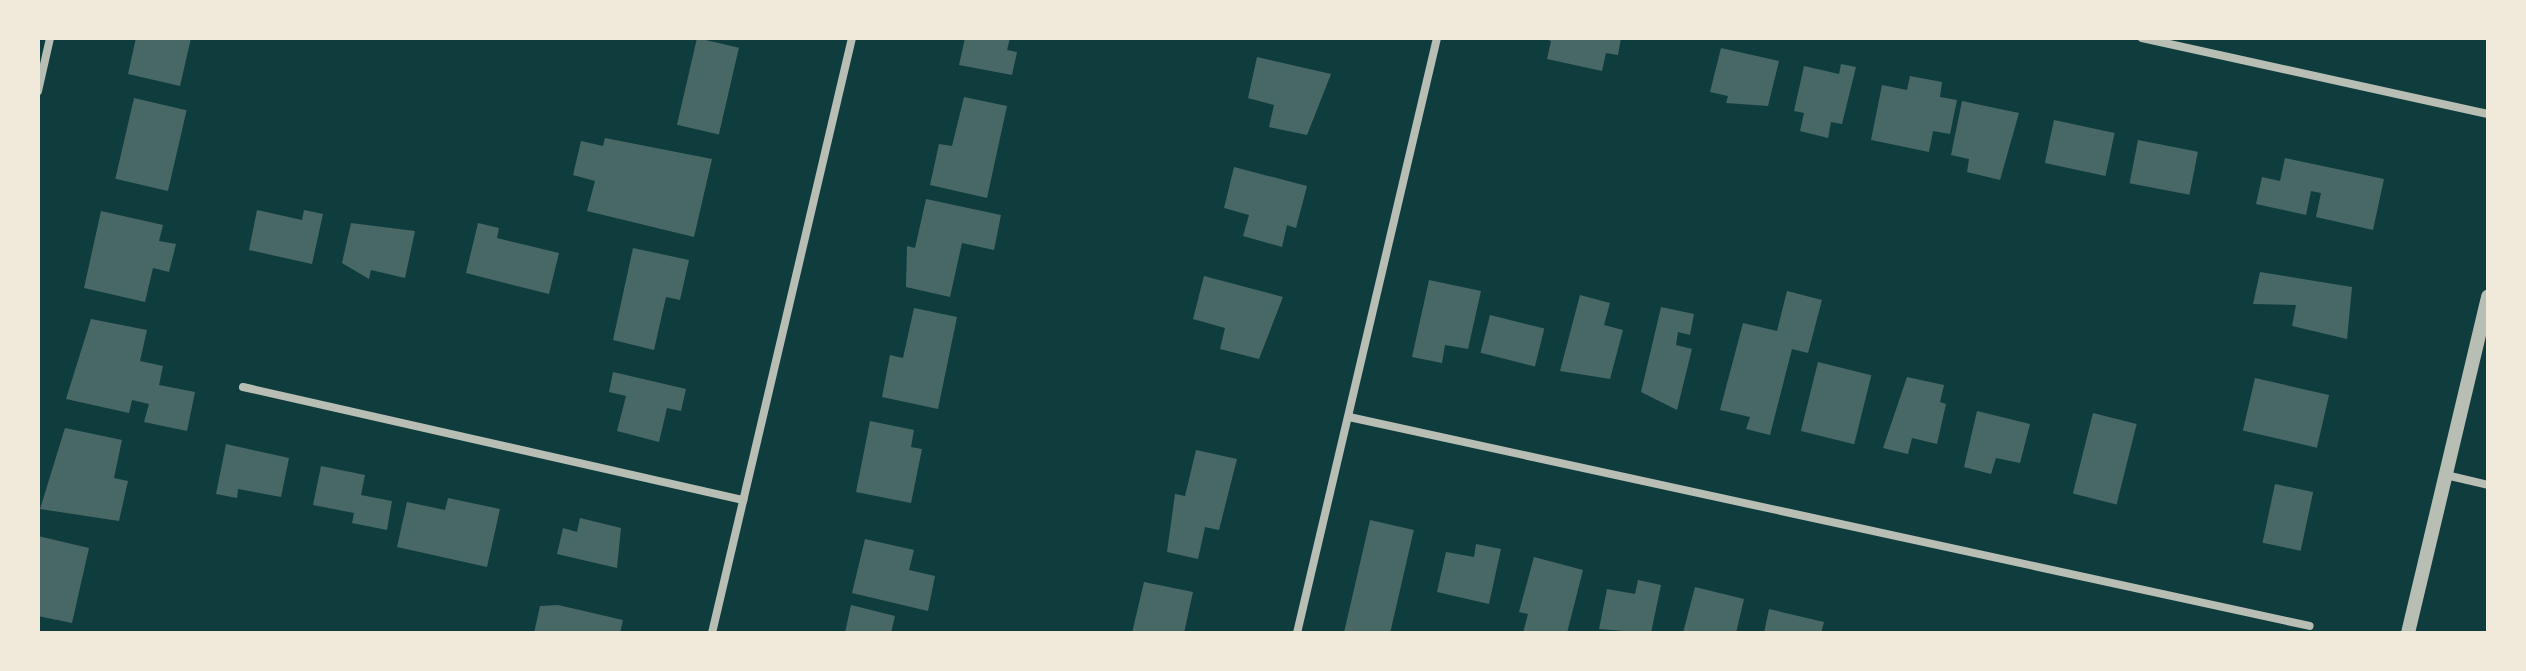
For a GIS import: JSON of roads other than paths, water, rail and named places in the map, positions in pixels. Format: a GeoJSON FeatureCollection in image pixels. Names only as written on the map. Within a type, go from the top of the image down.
{"type":"FeatureCollection","features":[{"type":"Feature","properties":{"kind":"street"},"geometry":{"type":"LineString","coordinates":[[38,91],[50,38]]}},
{"type":"Feature","properties":{"kind":"street"},"geometry":{"type":"LineString","coordinates":[[712,633],[852,38]]}},
{"type":"Feature","properties":{"kind":"street"},"geometry":{"type":"LineString","coordinates":[[1297,633],[1437,38]]}},
{"type":"Feature","properties":{"kind":"street"},"geometry":{"type":"LineString","coordinates":[[2142,38],[2488,114]]}},
{"type":"Feature","properties":{"kind":"street"},"geometry":{"type":"LineString","coordinates":[[2408,633],[2488,296]]}},
{"type":"Feature","properties":{"kind":"street"},"geometry":{"type":"LineString","coordinates":[[243,387],[743,500]]}},
{"type":"Feature","properties":{"kind":"street"},"geometry":{"type":"LineString","coordinates":[[1349,417],[2310,626]]}},
{"type":"Feature","properties":{"kind":"street"},"geometry":{"type":"LineString","coordinates":[[2446,475],[2488,485]]}}]}
